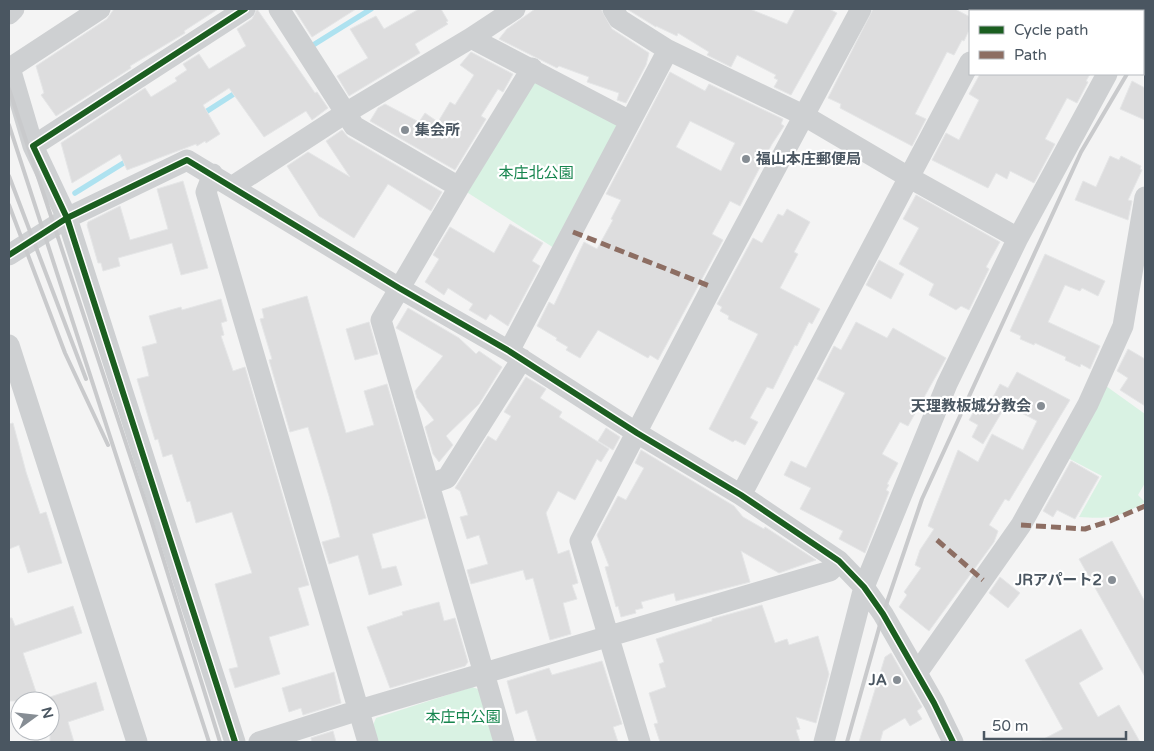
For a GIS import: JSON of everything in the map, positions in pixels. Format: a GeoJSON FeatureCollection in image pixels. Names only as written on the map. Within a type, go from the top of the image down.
{"type":"FeatureCollection","features":[{"type":"Feature","properties":{"kind":"street"},"geometry":{"type":"LineString","coordinates":[[9,14],[14,9]]}},
{"type":"Feature","properties":{"kind":"street"},"geometry":{"type":"LineString","coordinates":[[100,9],[10,68],[33,146],[67,218],[235,742]]}},
{"type":"Feature","properties":{"kind":"street"},"geometry":{"type":"LineString","coordinates":[[33,146],[245,9]]}},
{"type":"Feature","properties":{"kind":"street"},"geometry":{"type":"LineString","coordinates":[[278,9],[344,114],[354,126],[458,187]]}},
{"type":"Feature","properties":{"kind":"street"},"geometry":{"type":"LineString","coordinates":[[233,186],[344,114],[472,38],[515,9]]}},
{"type":"Feature","properties":{"kind":"street"},"geometry":{"type":"LineString","coordinates":[[613,9],[619,20],[668,50],[803,115],[910,178],[1018,238]]}},
{"type":"Feature","properties":{"kind":"street"},"geometry":{"type":"LineString","coordinates":[[640,742],[580,541],[803,115],[861,9]]}},
{"type":"Feature","properties":{"kind":"street"},"geometry":{"type":"LineString","coordinates":[[472,38],[630,121]]}},
{"type":"Feature","properties":{"kind":"street"},"geometry":{"type":"LineString","coordinates":[[430,484],[447,478],[515,355],[630,121],[668,50]]}},
{"type":"Feature","properties":{"kind":"street"},"geometry":{"type":"LineString","coordinates":[[741,495],[969,64]]}},
{"type":"Feature","properties":{"kind":"street"},"geometry":{"type":"LineString","coordinates":[[504,742],[381,320],[458,187],[532,68]]}},
{"type":"Feature","properties":{"kind":"street"},"geometry":{"type":"LineString","coordinates":[[824,742],[864,587],[947,384],[1018,238],[1106,75]]}},
{"type":"Feature","properties":{"kind":"street"},"geometry":{"type":"LineString","coordinates":[[9,255],[67,218],[187,160],[233,186],[399,288],[515,355],[637,434],[741,495],[839,561],[864,587],[917,673],[953,742]]}},
{"type":"Feature","properties":{"kind":"street"},"geometry":{"type":"LineString","coordinates":[[213,174],[206,192],[368,742]]}},
{"type":"Feature","properties":{"kind":"street"},"geometry":{"type":"LineString","coordinates":[[917,673],[1021,525],[1088,404],[1123,326],[1145,197]]}},
{"type":"Feature","properties":{"kind":"street"},"geometry":{"type":"LineString","coordinates":[[9,345],[137,742]]}},
{"type":"Feature","properties":{"kind":"street"},"geometry":{"type":"LineString","coordinates":[[258,742],[358,710],[609,638],[830,571],[839,561]]}},
{"type":"Feature","properties":{"kind":"green space","name":"本庄北公園"},"geometry":{"type":"Polygon","coordinates":[[[533,75],[615,119],[618,129],[554,248],[465,191],[533,75]]]}},
{"type":"Feature","properties":{"kind":"green space"},"geometry":{"type":"Polygon","coordinates":[[[1106,386],[1145,414],[1145,483],[1138,495],[1145,502],[1113,516],[1098,518],[1079,517],[1102,476],[1064,456],[1106,386]]]}},
{"type":"Feature","properties":{"kind":"green space","name":"本庄中公園"},"geometry":{"type":"Polygon","coordinates":[[[472,687],[481,690],[496,742],[377,742],[372,728],[376,718],[472,687]]]}},
{"type":"Feature","properties":{"kind":"building"},"geometry":{"type":"Polygon","coordinates":[[[114,9],[218,9],[184,31],[185,33],[130,66],[131,68],[56,116],[41,95],[44,93],[36,66],[107,19],[114,9]]]}},
{"type":"Feature","properties":{"kind":"building"},"geometry":{"type":"Polygon","coordinates":[[[257,9],[315,93],[317,92],[328,108],[312,120],[306,111],[264,137],[229,88],[203,105],[220,134],[206,143],[205,141],[197,146],[196,144],[127,170],[120,154],[72,183],[61,143],[145,88],[151,97],[177,81],[175,78],[187,70],[183,64],[199,54],[209,69],[246,46],[237,29],[252,19],[257,9]]]}},
{"type":"Feature","properties":{"kind":"building"},"geometry":{"type":"Polygon","coordinates":[[[294,9],[356,9],[312,37],[294,9]]]}},
{"type":"Feature","properties":{"kind":"building"},"geometry":{"type":"Polygon","coordinates":[[[419,9],[441,9],[448,24],[415,44],[420,53],[349,96],[337,76],[368,58],[350,29],[376,16],[384,29],[419,9]]]}},
{"type":"Feature","properties":{"kind":"building"},"geometry":{"type":"Polygon","coordinates":[[[535,9],[601,9],[612,29],[649,53],[646,65],[626,103],[617,100],[619,93],[587,82],[589,77],[559,66],[557,68],[499,39],[507,29],[535,9]]]}},
{"type":"Feature","properties":{"kind":"building"},"geometry":{"type":"Polygon","coordinates":[[[627,9],[750,9],[787,24],[795,9],[829,9],[837,13],[791,95],[774,87],[778,80],[774,78],[776,75],[737,55],[731,67],[707,55],[709,52],[678,33],[677,36],[656,27],[627,9]]]}},
{"type":"Feature","properties":{"kind":"building"},"geometry":{"type":"Polygon","coordinates":[[[873,9],[955,9],[969,16],[969,30],[964,41],[962,40],[954,55],[947,52],[915,114],[926,119],[912,146],[840,108],[841,104],[828,98],[873,9]]]}},
{"type":"Feature","properties":{"kind":"building"},"geometry":{"type":"Polygon","coordinates":[[[471,52],[513,74],[503,92],[498,89],[481,116],[486,119],[455,170],[370,121],[378,108],[385,104],[419,122],[425,113],[438,122],[450,102],[455,105],[474,75],[460,65],[471,52]]]}},
{"type":"Feature","properties":{"kind":"building"},"geometry":{"type":"Polygon","coordinates":[[[670,72],[705,91],[709,84],[783,119],[781,124],[784,126],[772,144],[740,206],[730,201],[712,234],[723,240],[658,360],[650,355],[648,358],[598,330],[580,358],[566,350],[568,347],[556,340],[557,338],[537,326],[549,302],[554,305],[584,242],[597,249],[613,220],[611,219],[621,200],[606,194],[670,72]],[[690,121],[676,147],[721,171],[735,143],[690,121]]]}},
{"type":"Feature","properties":{"kind":"building"},"geometry":{"type":"Polygon","coordinates":[[[979,75],[1089,75],[1086,81],[1088,82],[1077,103],[1067,98],[1045,139],[1055,144],[1034,183],[1010,171],[1007,179],[996,173],[988,188],[932,160],[946,133],[959,140],[979,100],[969,94],[979,75]]]}},
{"type":"Feature","properties":{"kind":"building"},"geometry":{"type":"Polygon","coordinates":[[[1132,81],[1145,88],[1145,120],[1120,109],[1132,81]]]}},
{"type":"Feature","properties":{"kind":"building"},"geometry":{"type":"Polygon","coordinates":[[[342,130],[348,137],[442,192],[431,211],[388,184],[354,238],[319,216],[287,166],[308,152],[350,177],[326,141],[342,130]]]}},
{"type":"Feature","properties":{"kind":"building"},"geometry":{"type":"Polygon","coordinates":[[[1110,156],[1119,160],[1121,156],[1141,166],[1140,169],[1142,170],[1128,200],[1132,201],[1128,220],[1075,200],[1083,181],[1096,187],[1110,156]]]}},
{"type":"Feature","properties":{"kind":"building"},"geometry":{"type":"Polygon","coordinates":[[[183,181],[208,268],[181,275],[172,243],[118,258],[120,266],[103,271],[101,263],[98,263],[87,225],[88,222],[120,206],[130,240],[168,229],[157,189],[183,181]]]}},
{"type":"Feature","properties":{"kind":"building"},"geometry":{"type":"Polygon","coordinates":[[[916,195],[1000,242],[986,267],[989,269],[969,310],[961,306],[956,310],[929,295],[934,284],[899,264],[919,228],[903,219],[916,195]]]}},
{"type":"Feature","properties":{"kind":"building"},"geometry":{"type":"Polygon","coordinates":[[[787,209],[810,222],[794,252],[798,254],[780,288],[820,309],[812,324],[809,322],[797,346],[795,345],[773,389],[767,387],[750,418],[758,422],[745,445],[735,440],[733,442],[709,429],[758,334],[728,319],[729,316],[720,311],[722,307],[717,304],[753,238],[762,243],[778,214],[783,216],[787,209]]]}},
{"type":"Feature","properties":{"kind":"building"},"geometry":{"type":"Polygon","coordinates":[[[510,224],[543,243],[532,261],[540,266],[508,326],[490,314],[486,320],[469,310],[473,304],[448,288],[444,295],[425,282],[439,259],[433,255],[450,227],[494,253],[510,224]]]}},
{"type":"Feature","properties":{"kind":"building"},"geometry":{"type":"Polygon","coordinates":[[[1045,254],[1105,281],[1098,296],[1082,288],[1080,291],[1065,285],[1048,322],[1100,346],[1090,369],[1081,364],[1080,367],[1065,360],[1066,357],[1035,343],[1034,345],[1020,339],[1021,336],[1010,331],[1045,254]]]}},
{"type":"Feature","properties":{"kind":"building"},"geometry":{"type":"Polygon","coordinates":[[[879,260],[904,274],[891,299],[866,285],[879,260]]]}},
{"type":"Feature","properties":{"kind":"building"},"geometry":{"type":"Polygon","coordinates":[[[307,296],[346,433],[374,425],[364,391],[387,384],[426,518],[372,534],[382,569],[396,566],[402,585],[369,595],[358,555],[329,564],[322,542],[340,537],[329,496],[308,427],[290,432],[269,360],[272,359],[260,319],[264,318],[262,309],[307,296]]]}},
{"type":"Feature","properties":{"kind":"building"},"geometry":{"type":"Polygon","coordinates":[[[221,299],[227,321],[221,323],[224,335],[221,336],[233,371],[245,367],[309,585],[298,588],[309,625],[269,637],[280,674],[235,688],[229,669],[238,667],[215,584],[252,573],[232,512],[196,523],[190,501],[187,502],[172,454],[163,457],[158,439],[155,440],[137,379],[149,376],[142,347],[157,343],[149,316],[181,307],[182,310],[221,299]]]}},
{"type":"Feature","properties":{"kind":"building"},"geometry":{"type":"Polygon","coordinates":[[[408,308],[459,338],[476,354],[479,351],[502,367],[479,404],[446,436],[453,445],[439,462],[433,454],[425,427],[434,420],[417,398],[415,391],[443,356],[396,328],[408,308]]]}},
{"type":"Feature","properties":{"kind":"building"},"geometry":{"type":"Polygon","coordinates":[[[369,322],[378,354],[355,360],[346,329],[369,322]]]}},
{"type":"Feature","properties":{"kind":"building"},"geometry":{"type":"Polygon","coordinates":[[[856,322],[887,338],[893,328],[946,358],[908,426],[900,422],[882,454],[898,463],[887,484],[889,485],[886,490],[889,492],[865,553],[839,539],[843,531],[800,509],[811,488],[784,475],[791,461],[806,468],[845,393],[817,379],[834,346],[841,350],[856,322]]]}},
{"type":"Feature","properties":{"kind":"building"},"geometry":{"type":"Polygon","coordinates":[[[1128,349],[1145,359],[1145,406],[1120,390],[1128,378],[1117,371],[1128,349]]]}},
{"type":"Feature","properties":{"kind":"building"},"geometry":{"type":"Polygon","coordinates":[[[1017,372],[1070,400],[1009,501],[1005,499],[989,525],[998,531],[994,542],[929,631],[899,607],[907,595],[904,592],[921,568],[915,565],[920,550],[934,529],[928,526],[958,450],[978,462],[992,434],[1023,450],[1037,421],[1006,405],[983,444],[972,437],[978,425],[969,420],[983,396],[991,401],[1000,384],[1008,388],[1017,372]]]}},
{"type":"Feature","properties":{"kind":"building"},"geometry":{"type":"Polygon","coordinates":[[[526,377],[546,389],[540,398],[562,412],[559,417],[609,449],[601,462],[597,459],[575,500],[558,491],[546,513],[558,554],[569,550],[578,583],[572,585],[577,599],[563,603],[571,634],[550,640],[533,578],[526,580],[523,570],[471,584],[467,570],[488,564],[479,535],[467,539],[460,517],[468,515],[460,491],[455,488],[488,436],[496,441],[511,416],[504,412],[526,377]]]}},
{"type":"Feature","properties":{"kind":"building"},"geometry":{"type":"Polygon","coordinates":[[[13,423],[40,514],[46,512],[62,563],[28,573],[19,545],[9,549],[9,424],[13,423]]]}},
{"type":"Feature","properties":{"kind":"building"},"geometry":{"type":"Polygon","coordinates":[[[606,428],[620,437],[613,450],[598,441],[606,428]]]}},
{"type":"Feature","properties":{"kind":"building"},"geometry":{"type":"Polygon","coordinates":[[[641,450],[734,506],[743,517],[764,529],[765,527],[816,560],[779,573],[741,551],[750,582],[676,601],[674,593],[641,602],[643,608],[635,610],[636,613],[621,617],[618,606],[616,607],[605,567],[609,566],[597,535],[618,496],[626,500],[644,468],[635,463],[641,450]]]}},
{"type":"Feature","properties":{"kind":"building"},"geometry":{"type":"Polygon","coordinates":[[[1071,461],[1099,477],[1075,519],[1057,510],[1053,517],[1043,511],[1071,461]]]}},
{"type":"Feature","properties":{"kind":"building","name":"JRアパート2"},"geometry":{"type":"Polygon","coordinates":[[[1112,541],[1145,602],[1145,677],[1079,559],[1112,541]]]}},
{"type":"Feature","properties":{"kind":"building"},"geometry":{"type":"Polygon","coordinates":[[[1000,577],[1020,593],[1008,608],[989,593],[1000,577]]]}},
{"type":"Feature","properties":{"kind":"building"},"geometry":{"type":"Polygon","coordinates":[[[439,602],[444,621],[455,618],[468,662],[465,666],[390,688],[367,627],[403,615],[402,612],[439,602]]]}},
{"type":"Feature","properties":{"kind":"building"},"geometry":{"type":"Polygon","coordinates":[[[762,605],[775,643],[787,639],[789,645],[818,636],[829,674],[816,723],[796,717],[800,729],[796,730],[800,742],[660,742],[654,724],[658,723],[649,693],[666,687],[659,664],[664,662],[656,639],[712,621],[712,619],[762,605]]]}},
{"type":"Feature","properties":{"kind":"building"},"geometry":{"type":"Polygon","coordinates":[[[73,606],[82,633],[23,653],[36,691],[10,691],[9,701],[9,618],[12,618],[15,626],[73,606]]]}},
{"type":"Feature","properties":{"kind":"building"},"geometry":{"type":"Polygon","coordinates":[[[1081,629],[1103,669],[1079,683],[1098,717],[1119,705],[1140,742],[1038,742],[1063,729],[1025,660],[1081,629]]]}},
{"type":"Feature","properties":{"kind":"building","name":"JA"},"geometry":{"type":"Polygon","coordinates":[[[891,653],[922,707],[917,711],[922,719],[910,726],[905,718],[883,731],[880,742],[859,742],[885,657],[891,653]]]}},
{"type":"Feature","properties":{"kind":"building"},"geometry":{"type":"Polygon","coordinates":[[[602,661],[622,724],[613,727],[618,742],[537,742],[527,710],[516,714],[507,681],[549,668],[552,675],[602,661]]]}},
{"type":"Feature","properties":{"kind":"building"},"geometry":{"type":"Polygon","coordinates":[[[334,672],[341,703],[303,715],[301,708],[289,712],[282,688],[334,672]]]}},
{"type":"Feature","properties":{"kind":"building"},"geometry":{"type":"Polygon","coordinates":[[[96,682],[104,710],[68,722],[74,742],[50,742],[60,741],[60,694],[96,682]]]}},
{"type":"Feature","properties":{"kind":"building"},"geometry":{"type":"Polygon","coordinates":[[[333,731],[336,742],[312,742],[311,738],[333,731]]]}},
{"type":"Feature","properties":{"kind":"waterway"},"geometry":{"type":"LineString","coordinates":[[310,47],[371,9]]}},
{"type":"Feature","properties":{"kind":"waterway"},"geometry":{"type":"LineString","coordinates":[[201,115],[240,90]]}},
{"type":"Feature","properties":{"kind":"waterway"},"geometry":{"type":"LineString","coordinates":[[75,193],[130,159]]}},
{"type":"Feature","properties":{"kind":"railway"},"geometry":{"type":"LineString","coordinates":[[847,742],[883,614],[922,499],[1081,152],[1126,75]]}},
{"type":"Feature","properties":{"kind":"railway"},"geometry":{"type":"LineString","coordinates":[[9,89],[150,516],[220,742]]}},
{"type":"Feature","properties":{"kind":"railway"},"geometry":{"type":"LineString","coordinates":[[9,125],[209,742]]}},
{"type":"Feature","properties":{"kind":"railway"},"geometry":{"type":"LineString","coordinates":[[9,176],[86,379]]}},
{"type":"Feature","properties":{"kind":"railway"},"geometry":{"type":"LineString","coordinates":[[9,205],[65,353],[108,445]]}},
{"type":"Feature","properties":{"kind":"marked path"},"geometry":{"type":"LineString","coordinates":[[573,232],[712,287]]}},
{"type":"Feature","properties":{"kind":"marked path"},"geometry":{"type":"LineString","coordinates":[[1021,525],[1085,529],[1145,506]]}},
{"type":"Feature","properties":{"kind":"marked path"},"geometry":{"type":"LineString","coordinates":[[937,540],[983,580]]}},
{"type":"Feature","properties":{"kind":"cycle path"},"geometry":{"type":"LineString","coordinates":[[235,742],[67,218],[33,146],[245,9]]}},
{"type":"Feature","properties":{"kind":"cycle path"},"geometry":{"type":"LineString","coordinates":[[9,255],[67,218],[187,160],[399,288],[509,351],[637,433],[741,495],[839,561],[864,587],[883,614],[934,703],[953,742]]}},
{"type":"Feature","properties":{"kind":"place","name":"集会所"},"geometry":{"type":"Point","coordinates":[405,130]}},
{"type":"Feature","properties":{"kind":"place","name":"福山本庄郵便局"},"geometry":{"type":"Point","coordinates":[746,159]}},
{"type":"Feature","properties":{"kind":"place","name":"天理教板城分教会"},"geometry":{"type":"Point","coordinates":[1041,406]}},
{"type":"Feature","properties":{"kind":"place","name":"JRアパート2"},"geometry":{"type":"Point","coordinates":[1112,580]}},
{"type":"Feature","properties":{"kind":"place","name":"JA"},"geometry":{"type":"Point","coordinates":[897,680]}}]}
